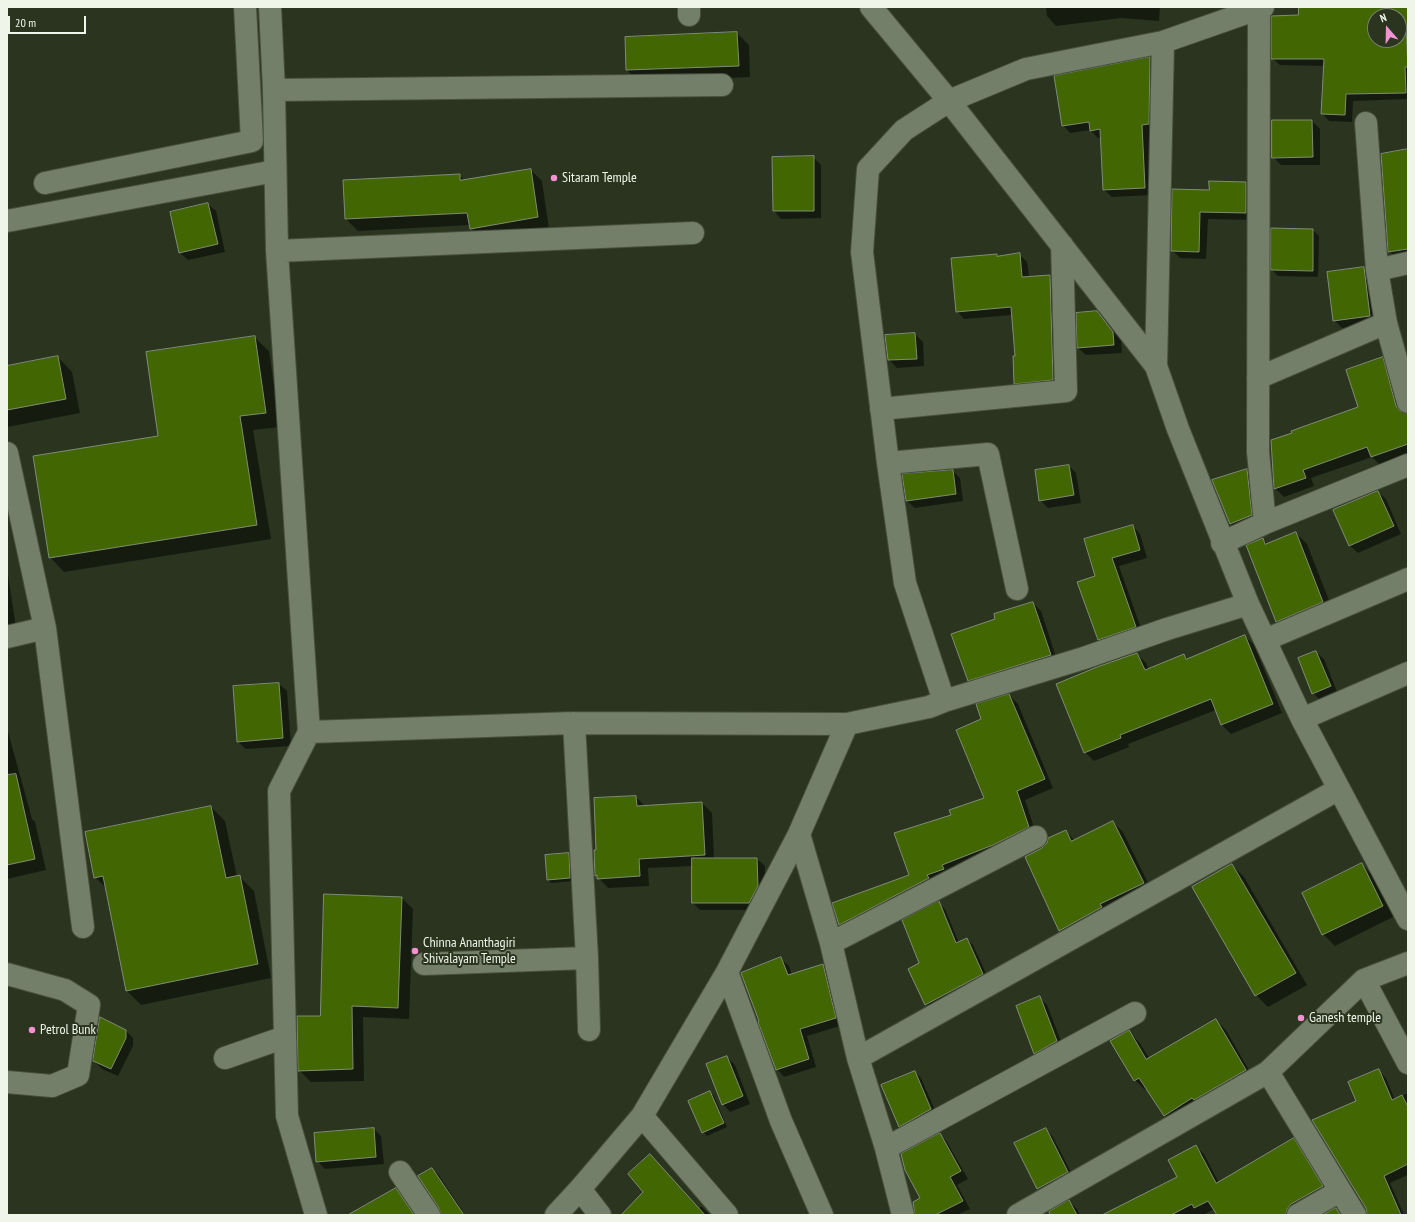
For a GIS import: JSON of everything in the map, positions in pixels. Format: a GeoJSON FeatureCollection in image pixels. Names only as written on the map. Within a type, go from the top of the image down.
{"type":"FeatureCollection","features":[{"type":"Feature","properties":{"kind":"street"},"geometry":{"type":"LineString","coordinates":[[45,183],[252,141],[245,7]]}},
{"type":"Feature","properties":{"kind":"street"},"geometry":{"type":"LineString","coordinates":[[270,7],[274,90],[277,251],[309,732],[279,791],[287,1116],[316,1215]]}},
{"type":"Feature","properties":{"kind":"street"},"geometry":{"type":"LineString","coordinates":[[871,7],[949,101],[1156,366],[1178,429],[1222,543],[1248,604],[1302,719],[1408,919]]}},
{"type":"Feature","properties":{"kind":"street"},"geometry":{"type":"LineString","coordinates":[[944,701],[905,583],[888,463],[862,252],[868,169],[904,130],[949,101],[1026,69],[1163,42],[1261,7],[1258,452],[1265,523]]}},
{"type":"Feature","properties":{"kind":"street"},"geometry":{"type":"LineString","coordinates":[[1156,366],[1163,42]]}},
{"type":"Feature","properties":{"kind":"street"},"geometry":{"type":"LineString","coordinates":[[274,90],[722,85]]}},
{"type":"Feature","properties":{"kind":"street"},"geometry":{"type":"LineString","coordinates":[[1366,123],[1378,270],[1386,323],[1408,402]]}},
{"type":"Feature","properties":{"kind":"street"},"geometry":{"type":"LineString","coordinates":[[7,221],[275,171]]}},
{"type":"Feature","properties":{"kind":"street"},"geometry":{"type":"LineString","coordinates":[[277,251],[693,233]]}},
{"type":"Feature","properties":{"kind":"street"},"geometry":{"type":"LineString","coordinates":[[881,409],[1066,391],[1062,245]]}},
{"type":"Feature","properties":{"kind":"street"},"geometry":{"type":"LineString","coordinates":[[1378,270],[1408,263]]}},
{"type":"Feature","properties":{"kind":"street"},"geometry":{"type":"LineString","coordinates":[[1258,378],[1386,323]]}},
{"type":"Feature","properties":{"kind":"street"},"geometry":{"type":"LineString","coordinates":[[7,453],[45,628],[83,927]]}},
{"type":"Feature","properties":{"kind":"street"},"geometry":{"type":"LineString","coordinates":[[888,463],[988,454],[1017,589]]}},
{"type":"Feature","properties":{"kind":"street"},"geometry":{"type":"LineString","coordinates":[[1222,543],[1265,523],[1408,465]]}},
{"type":"Feature","properties":{"kind":"street"},"geometry":{"type":"LineString","coordinates":[[1265,640],[1408,579]]}},
{"type":"Feature","properties":{"kind":"street"},"geometry":{"type":"LineString","coordinates":[[309,732],[574,723],[847,724],[929,707],[1248,604]]}},
{"type":"Feature","properties":{"kind":"street"},"geometry":{"type":"LineString","coordinates":[[7,637],[45,628]]}},
{"type":"Feature","properties":{"kind":"street"},"geometry":{"type":"LineString","coordinates":[[1302,719],[1408,674]]}},
{"type":"Feature","properties":{"kind":"street"},"geometry":{"type":"LineString","coordinates":[[574,723],[587,958],[589,1030]]}},
{"type":"Feature","properties":{"kind":"street"},"geometry":{"type":"LineString","coordinates":[[556,1215],[642,1116],[728,972],[798,834],[847,724]]}},
{"type":"Feature","properties":{"kind":"street"},"geometry":{"type":"LineString","coordinates":[[858,1058],[1339,789]]}},
{"type":"Feature","properties":{"kind":"street"},"geometry":{"type":"LineString","coordinates":[[798,834],[831,943],[858,1058],[886,1148],[903,1215]]}},
{"type":"Feature","properties":{"kind":"street"},"geometry":{"type":"LineString","coordinates":[[831,943],[1036,837]]}},
{"type":"Feature","properties":{"kind":"street"},"geometry":{"type":"LineString","coordinates":[[424,964],[587,958]]}},
{"type":"Feature","properties":{"kind":"street"},"geometry":{"type":"LineString","coordinates":[[1018,1215],[1268,1072],[1364,980],[1408,963]]}},
{"type":"Feature","properties":{"kind":"street"},"geometry":{"type":"LineString","coordinates":[[728,972],[781,1121],[822,1215]]}},
{"type":"Feature","properties":{"kind":"street"},"geometry":{"type":"LineString","coordinates":[[7,974],[65,990],[89,1005],[78,1075],[52,1086],[7,1082]]}},
{"type":"Feature","properties":{"kind":"street"},"geometry":{"type":"LineString","coordinates":[[1364,980],[1408,1063]]}},
{"type":"Feature","properties":{"kind":"street"},"geometry":{"type":"LineString","coordinates":[[886,1148],[1135,1013]]}},
{"type":"Feature","properties":{"kind":"street"},"geometry":{"type":"LineString","coordinates":[[225,1058],[285,1037]]}},
{"type":"Feature","properties":{"kind":"street"},"geometry":{"type":"LineString","coordinates":[[1268,1072],[1355,1215]]}},
{"type":"Feature","properties":{"kind":"street"},"geometry":{"type":"LineString","coordinates":[[642,1116],[727,1215]]}},
{"type":"Feature","properties":{"kind":"street"},"geometry":{"type":"LineString","coordinates":[[400,1172],[429,1215]]}},
{"type":"Feature","properties":{"kind":"street"},"geometry":{"type":"LineString","coordinates":[[580,1189],[600,1215]]}},
{"type":"Feature","properties":{"kind":"street"},"geometry":{"type":"LineString","coordinates":[[1298,1215],[1340,1191]]}},
{"type":"Feature","properties":{"kind":"building"},"geometry":{"type":"Polygon","coordinates":[[[1299,7],[1408,7],[1408,28],[1407,8],[1367,8],[1367,48],[1407,48],[1408,67],[1405,67],[1406,93],[1346,94],[1345,115],[1321,114],[1324,59],[1271,59],[1271,16],[1298,15],[1299,7]]]}},
{"type":"Feature","properties":{"kind":"building"},"geometry":{"type":"Polygon","coordinates":[[[737,32],[739,66],[626,70],[625,37],[737,32]]]}},
{"type":"Feature","properties":{"kind":"building"},"geometry":{"type":"Polygon","coordinates":[[[1150,57],[1149,124],[1142,125],[1145,188],[1103,190],[1100,129],[1090,131],[1089,122],[1062,126],[1054,76],[1150,57]]]}},
{"type":"Feature","properties":{"kind":"building"},"geometry":{"type":"Polygon","coordinates":[[[1272,120],[1312,120],[1313,157],[1272,158],[1272,120]]]}},
{"type":"Feature","properties":{"kind":"building"},"geometry":{"type":"Polygon","coordinates":[[[1408,149],[1408,249],[1388,252],[1381,154],[1408,149]]]}},
{"type":"Feature","properties":{"kind":"building"},"geometry":{"type":"Polygon","coordinates":[[[814,156],[814,211],[773,211],[772,157],[814,156]]]}},
{"type":"Feature","properties":{"kind":"building"},"geometry":{"type":"Polygon","coordinates":[[[531,169],[538,217],[470,229],[467,213],[345,219],[343,180],[460,174],[460,180],[531,169]]]}},
{"type":"Feature","properties":{"kind":"building"},"geometry":{"type":"Polygon","coordinates":[[[1209,181],[1246,182],[1246,213],[1200,212],[1199,252],[1171,251],[1172,189],[1209,190],[1209,181]]]}},
{"type":"Feature","properties":{"kind":"building"},"geometry":{"type":"Polygon","coordinates":[[[208,203],[218,244],[179,253],[170,212],[208,203]]]}},
{"type":"Feature","properties":{"kind":"building"},"geometry":{"type":"Polygon","coordinates":[[[1271,228],[1313,229],[1313,271],[1271,270],[1271,228]]]}},
{"type":"Feature","properties":{"kind":"building"},"geometry":{"type":"Polygon","coordinates":[[[1020,253],[1022,277],[1050,275],[1053,380],[1014,384],[1013,356],[1015,356],[1011,307],[956,312],[951,258],[997,254],[997,256],[1020,253]]]}},
{"type":"Feature","properties":{"kind":"building"},"geometry":{"type":"Polygon","coordinates":[[[1364,267],[1370,316],[1333,321],[1327,272],[1364,267]]]}},
{"type":"Feature","properties":{"kind":"building"},"geometry":{"type":"Polygon","coordinates":[[[1097,311],[1113,332],[1114,345],[1077,348],[1076,313],[1097,311]]]}},
{"type":"Feature","properties":{"kind":"building"},"geometry":{"type":"Polygon","coordinates":[[[915,333],[917,359],[888,360],[885,335],[915,333]]]}},
{"type":"Feature","properties":{"kind":"building"},"geometry":{"type":"Polygon","coordinates":[[[255,336],[266,413],[240,416],[257,525],[49,558],[33,456],[158,436],[146,352],[255,336]]]}},
{"type":"Feature","properties":{"kind":"building"},"geometry":{"type":"Polygon","coordinates":[[[58,356],[66,399],[7,410],[7,366],[58,356]]]}},
{"type":"Feature","properties":{"kind":"building"},"geometry":{"type":"Polygon","coordinates":[[[1383,357],[1396,406],[1400,411],[1408,414],[1408,444],[1371,457],[1367,447],[1303,470],[1306,478],[1274,489],[1271,440],[1292,433],[1291,431],[1358,407],[1346,370],[1383,357]]]}},
{"type":"Feature","properties":{"kind":"building"},"geometry":{"type":"Polygon","coordinates":[[[1069,465],[1074,495],[1039,501],[1035,470],[1069,465]]]}},
{"type":"Feature","properties":{"kind":"building"},"geometry":{"type":"Polygon","coordinates":[[[1247,469],[1252,515],[1230,524],[1212,480],[1247,469]]]}},
{"type":"Feature","properties":{"kind":"building"},"geometry":{"type":"Polygon","coordinates":[[[953,470],[956,494],[906,501],[902,474],[953,470]]]}},
{"type":"Feature","properties":{"kind":"building"},"geometry":{"type":"Polygon","coordinates":[[[1378,491],[1394,526],[1349,546],[1333,510],[1378,491]]]}},
{"type":"Feature","properties":{"kind":"building"},"geometry":{"type":"Polygon","coordinates":[[[1133,525],[1140,550],[1112,558],[1136,627],[1098,640],[1077,582],[1095,576],[1084,539],[1133,525]]]}},
{"type":"Feature","properties":{"kind":"building"},"geometry":{"type":"Polygon","coordinates":[[[1296,532],[1323,602],[1276,622],[1246,545],[1263,538],[1265,544],[1296,532]]]}},
{"type":"Feature","properties":{"kind":"building"},"geometry":{"type":"Polygon","coordinates":[[[1033,602],[1051,655],[968,681],[951,634],[995,619],[994,614],[1033,602]]]}},
{"type":"Feature","properties":{"kind":"building"},"geometry":{"type":"Polygon","coordinates":[[[1245,635],[1273,704],[1221,725],[1211,699],[1120,735],[1121,738],[1084,753],[1056,684],[1097,667],[1137,653],[1145,670],[1184,654],[1186,659],[1245,635]]]}},
{"type":"Feature","properties":{"kind":"building"},"geometry":{"type":"Polygon","coordinates":[[[1316,651],[1331,686],[1312,694],[1298,658],[1316,651]]]}},
{"type":"Feature","properties":{"kind":"building"},"geometry":{"type":"Polygon","coordinates":[[[279,683],[283,738],[237,742],[233,686],[279,683]]]}},
{"type":"Feature","properties":{"kind":"building"},"geometry":{"type":"Polygon","coordinates":[[[1009,694],[1045,779],[1017,791],[1029,827],[993,845],[942,865],[944,869],[927,875],[929,878],[839,925],[832,903],[909,875],[894,833],[951,815],[949,810],[984,798],[956,730],[981,719],[976,704],[1009,694]]]}},
{"type":"Feature","properties":{"kind":"building"},"geometry":{"type":"Polygon","coordinates":[[[16,774],[35,859],[7,865],[7,775],[16,774]]]}},
{"type":"Feature","properties":{"kind":"building"},"geometry":{"type":"Polygon","coordinates":[[[636,796],[637,806],[702,802],[705,855],[639,859],[640,876],[597,879],[597,875],[595,876],[594,850],[596,850],[594,798],[636,796]]]}},
{"type":"Feature","properties":{"kind":"building"},"geometry":{"type":"Polygon","coordinates":[[[211,806],[226,878],[240,875],[258,964],[126,991],[103,876],[94,878],[85,832],[211,806]]]}},
{"type":"Feature","properties":{"kind":"building"},"geometry":{"type":"Polygon","coordinates":[[[1113,821],[1144,883],[1100,904],[1102,907],[1059,931],[1025,857],[1042,848],[1047,843],[1048,838],[1066,830],[1071,841],[1113,821]]]}},
{"type":"Feature","properties":{"kind":"building"},"geometry":{"type":"Polygon","coordinates":[[[569,853],[570,878],[547,880],[545,855],[569,853]]]}},
{"type":"Feature","properties":{"kind":"building"},"geometry":{"type":"Polygon","coordinates":[[[692,858],[757,858],[758,886],[749,903],[692,903],[692,858]]]}},
{"type":"Feature","properties":{"kind":"building"},"geometry":{"type":"Polygon","coordinates":[[[1362,863],[1383,906],[1322,935],[1302,893],[1362,863]]]}},
{"type":"Feature","properties":{"kind":"building"},"geometry":{"type":"Polygon","coordinates":[[[1232,864],[1296,973],[1255,996],[1192,887],[1232,864]]]}},
{"type":"Feature","properties":{"kind":"building"},"geometry":{"type":"Polygon","coordinates":[[[324,894],[402,897],[398,1008],[352,1006],[353,1069],[298,1071],[297,1016],[320,1016],[324,894]]]}},
{"type":"Feature","properties":{"kind":"building"},"geometry":{"type":"Polygon","coordinates":[[[939,901],[956,943],[967,938],[983,974],[925,1005],[908,969],[919,963],[902,920],[939,901]]]}},
{"type":"Feature","properties":{"kind":"building"},"geometry":{"type":"Polygon","coordinates":[[[781,957],[788,975],[823,964],[836,1018],[800,1029],[809,1059],[776,1070],[741,973],[781,957]]]}},
{"type":"Feature","properties":{"kind":"building"},"geometry":{"type":"Polygon","coordinates":[[[1040,996],[1057,1041],[1034,1054],[1016,1006],[1040,996]]]}},
{"type":"Feature","properties":{"kind":"building"},"geometry":{"type":"Polygon","coordinates":[[[100,1017],[126,1030],[126,1038],[111,1069],[93,1061],[100,1017]]]}},
{"type":"Feature","properties":{"kind":"building"},"geometry":{"type":"Polygon","coordinates":[[[1216,1019],[1246,1070],[1194,1100],[1192,1098],[1164,1116],[1139,1078],[1134,1081],[1110,1041],[1129,1030],[1146,1059],[1216,1019]]]}},
{"type":"Feature","properties":{"kind":"building"},"geometry":{"type":"Polygon","coordinates":[[[727,1056],[743,1096],[722,1105],[706,1064],[727,1056]]]}},
{"type":"Feature","properties":{"kind":"building"},"geometry":{"type":"Polygon","coordinates":[[[1379,1069],[1392,1100],[1402,1095],[1408,1107],[1408,1164],[1384,1176],[1401,1215],[1367,1215],[1366,1208],[1312,1120],[1356,1101],[1348,1082],[1379,1069]]]}},
{"type":"Feature","properties":{"kind":"building"},"geometry":{"type":"Polygon","coordinates":[[[915,1071],[931,1109],[899,1127],[881,1085],[915,1071]]]}},
{"type":"Feature","properties":{"kind":"building"},"geometry":{"type":"Polygon","coordinates":[[[710,1091],[724,1123],[702,1133],[688,1101],[710,1091]]]}},
{"type":"Feature","properties":{"kind":"building"},"geometry":{"type":"Polygon","coordinates":[[[374,1128],[376,1157],[316,1162],[314,1133],[374,1128]]]}},
{"type":"Feature","properties":{"kind":"building"},"geometry":{"type":"Polygon","coordinates":[[[1046,1128],[1068,1172],[1037,1189],[1014,1143],[1046,1128]]]}},
{"type":"Feature","properties":{"kind":"building"},"geometry":{"type":"Polygon","coordinates":[[[940,1133],[961,1171],[950,1177],[963,1201],[935,1215],[915,1215],[913,1202],[920,1198],[905,1170],[901,1154],[940,1133]]]}},
{"type":"Feature","properties":{"kind":"building"},"geometry":{"type":"Polygon","coordinates":[[[1294,1138],[1323,1186],[1291,1204],[1287,1209],[1286,1215],[1217,1215],[1208,1201],[1194,1208],[1192,1204],[1171,1215],[1102,1215],[1177,1177],[1168,1160],[1196,1145],[1216,1183],[1294,1138]]]}},
{"type":"Feature","properties":{"kind":"building"},"geometry":{"type":"Polygon","coordinates":[[[650,1154],[705,1215],[621,1215],[643,1192],[628,1174],[650,1154]]]}},
{"type":"Feature","properties":{"kind":"building"},"geometry":{"type":"Polygon","coordinates":[[[432,1168],[464,1215],[441,1215],[439,1208],[418,1176],[432,1168]]]}},
{"type":"Feature","properties":{"kind":"building"},"geometry":{"type":"Polygon","coordinates":[[[396,1188],[414,1215],[348,1215],[396,1188]]]}},
{"type":"Feature","properties":{"kind":"building"},"geometry":{"type":"Polygon","coordinates":[[[1069,1200],[1077,1215],[1050,1215],[1049,1212],[1069,1200]]]}},
{"type":"Feature","properties":{"kind":"building"},"geometry":{"type":"Polygon","coordinates":[[[1336,1208],[1340,1215],[1323,1215],[1336,1208]]]}},
{"type":"Feature","properties":{"kind":"place","name":"Sitaram Temple"},"geometry":{"type":"Point","coordinates":[554,178]}},
{"type":"Feature","properties":{"kind":"place","name":"Chinna Ananthagiri Shivalayam Temple"},"geometry":{"type":"Point","coordinates":[415,951]}},
{"type":"Feature","properties":{"kind":"place","name":"Ganesh temple"},"geometry":{"type":"Point","coordinates":[1301,1018]}},
{"type":"Feature","properties":{"kind":"place","name":"Petrol Bunk"},"geometry":{"type":"Point","coordinates":[32,1030]}}]}
